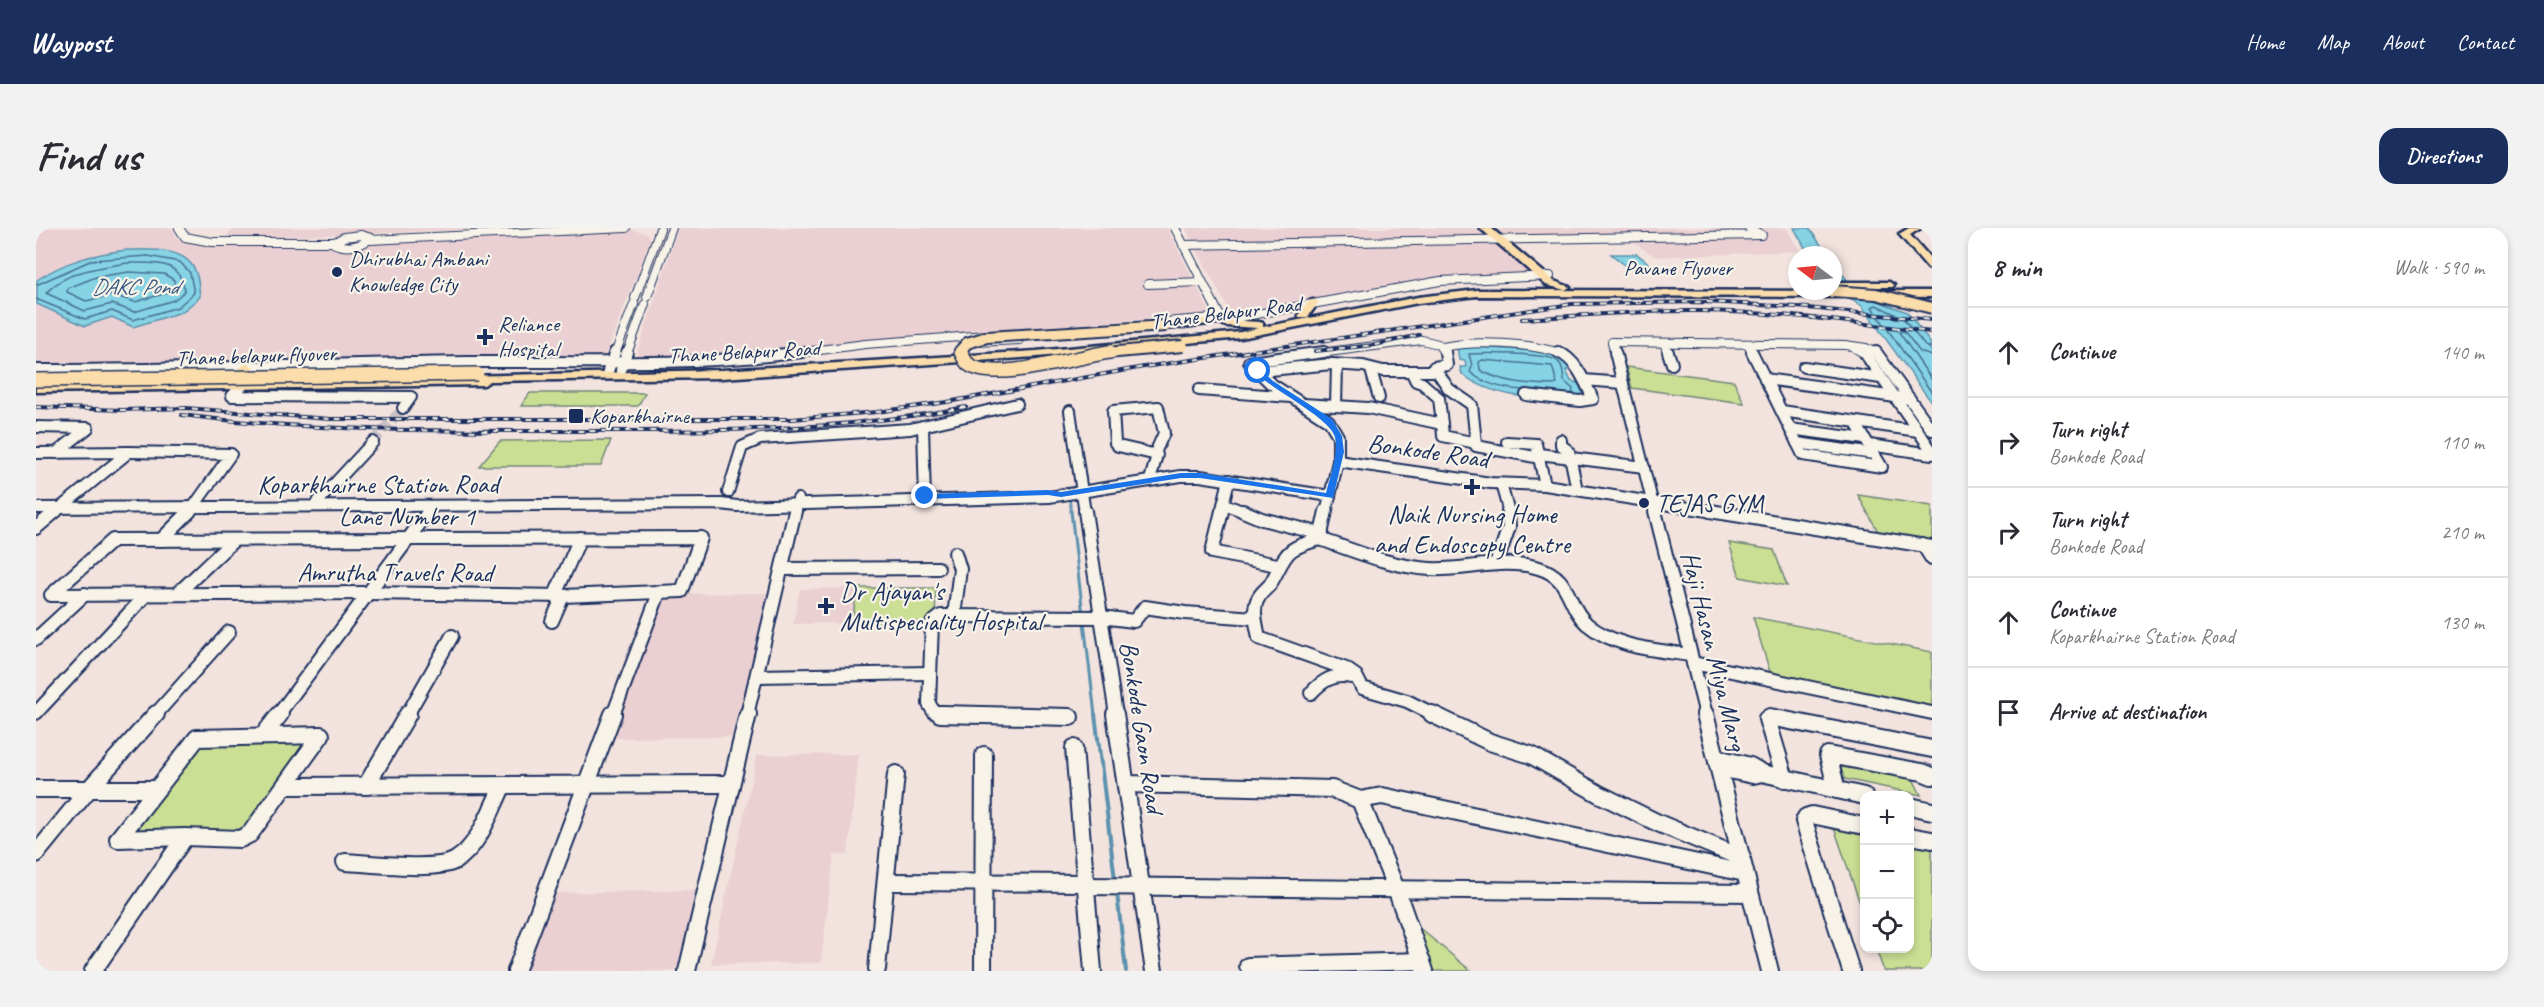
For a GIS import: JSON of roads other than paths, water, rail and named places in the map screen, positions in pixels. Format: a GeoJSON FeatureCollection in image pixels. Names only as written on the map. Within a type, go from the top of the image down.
{"type":"FeatureCollection","features":[{"type":"Feature","properties":{"kind":"main road"},"geometry":{"type":"LineString","coordinates":[[1485,228],[1505,241],[1562,290]]}},
{"type":"Feature","properties":{"kind":"main road"},"geometry":{"type":"LineString","coordinates":[[1494,228],[1505,241]]}},
{"type":"Feature","properties":{"kind":"main road"},"geometry":{"type":"LineString","coordinates":[[1916,228],[1904,234],[1931,264]]}},
{"type":"Feature","properties":{"kind":"main road","name":"Thane Belapur Road"},"geometry":{"type":"LineString","coordinates":[[1842,288],[1857,285],[1932,287]]}},
{"type":"Feature","properties":{"kind":"main road","name":"Thane Belapur Road"},"geometry":{"type":"LineString","coordinates":[[526,375],[610,365],[724,368],[1035,348],[1259,325],[1433,291],[1472,288],[1788,289]]}},
{"type":"Feature","properties":{"kind":"main road","name":"Thane Belapur Road"},"geometry":{"type":"LineString","coordinates":[[526,375],[741,373],[1036,354],[1227,336],[1441,297],[1477,293],[1788,288]]}},
{"type":"Feature","properties":{"kind":"main road","name":"Pavane Flyover"},"geometry":{"type":"LineString","coordinates":[[1562,290],[1788,288]]}},
{"type":"Feature","properties":{"kind":"main road"},"geometry":{"type":"LineString","coordinates":[[1842,290],[1876,294],[1932,306]]}},
{"type":"Feature","properties":{"kind":"main road","name":"Thane Belapur Road"},"geometry":{"type":"LineString","coordinates":[[1842,290],[1870,294],[1932,294]]}},
{"type":"Feature","properties":{"kind":"main road"},"geometry":{"type":"LineString","coordinates":[[1303,316],[1313,303]]}},
{"type":"Feature","properties":{"kind":"main road"},"geometry":{"type":"LineString","coordinates":[[1202,332],[1221,320]]}},
{"type":"Feature","properties":{"kind":"main road"},"geometry":{"type":"LineString","coordinates":[[1227,336],[1183,346],[1090,355],[1011,371],[977,367],[966,361],[960,351],[967,343],[987,337],[1166,326],[1221,320],[1259,325]]}},
{"type":"Feature","properties":{"kind":"main road"},"geometry":{"type":"LineString","coordinates":[[36,382],[250,373],[471,382],[526,375]]}},
{"type":"Feature","properties":{"kind":"main road"},"geometry":{"type":"LineString","coordinates":[[36,382],[230,385],[250,373]]}},
{"type":"Feature","properties":{"kind":"main road","name":"Thane belapur flyover"},"geometry":{"type":"LineString","coordinates":[[36,382],[526,375]]}},
{"type":"Feature","properties":{"kind":"street"},"geometry":{"type":"LineString","coordinates":[[179,228],[185,237],[212,242],[334,242],[344,237]]}},
{"type":"Feature","properties":{"kind":"street"},"geometry":{"type":"LineString","coordinates":[[193,228],[195,232],[208,237],[231,239],[370,238],[626,228]]}},
{"type":"Feature","properties":{"kind":"street"},"geometry":{"type":"LineString","coordinates":[[334,242],[334,245],[345,247],[361,245],[370,238],[545,228]]}},
{"type":"Feature","properties":{"kind":"street"},"geometry":{"type":"LineString","coordinates":[[36,370],[250,373],[610,365],[635,301],[658,229],[672,228],[623,365],[761,357],[865,344],[964,337],[981,343],[1169,329],[1440,281],[1546,276]]}},
{"type":"Feature","properties":{"kind":"street"},"geometry":{"type":"LineString","coordinates":[[1174,228],[1221,320]]}},
{"type":"Feature","properties":{"kind":"street"},"geometry":{"type":"LineString","coordinates":[[1183,245],[1762,235],[1749,228]]}},
{"type":"Feature","properties":{"kind":"street"},"geometry":{"type":"LineString","coordinates":[[1148,284],[1202,282]]}},
{"type":"Feature","properties":{"kind":"street"},"geometry":{"type":"LineString","coordinates":[[635,301],[646,300]]}},
{"type":"Feature","properties":{"kind":"street"},"geometry":{"type":"LineString","coordinates":[[1338,461],[1338,436],[1329,421],[1270,383],[1249,363],[1422,340],[1436,341],[1443,347],[1447,365],[1434,367],[1449,389],[1472,405],[1476,443],[1443,436],[1439,398],[1422,383],[1416,381],[1412,371]]}},
{"type":"Feature","properties":{"kind":"street","name":"Haji Hasan Miya Marg"},"geometry":{"type":"LineString","coordinates":[[1664,343],[1612,342],[1770,971]]}},
{"type":"Feature","properties":{"kind":"street"},"geometry":{"type":"LineString","coordinates":[[1672,364],[1664,343],[1845,345],[1866,348],[1877,353],[1932,430]]}},
{"type":"Feature","properties":{"kind":"street"},"geometry":{"type":"LineString","coordinates":[[1443,347],[1460,344],[1561,353],[1584,380],[1593,399],[1526,395]]}},
{"type":"Feature","properties":{"kind":"street"},"geometry":{"type":"LineString","coordinates":[[1748,344],[1803,455],[1882,467],[1855,422]]}},
{"type":"Feature","properties":{"kind":"street"},"geometry":{"type":"LineString","coordinates":[[1845,345],[1863,351],[1932,453]]}},
{"type":"Feature","properties":{"kind":"street"},"geometry":{"type":"LineString","coordinates":[[1258,371],[1337,365],[1363,366],[1371,370],[1437,371]]}},
{"type":"Feature","properties":{"kind":"street"},"geometry":{"type":"LineString","coordinates":[[1329,421],[1337,413],[1337,365]]}},
{"type":"Feature","properties":{"kind":"street"},"geometry":{"type":"LineString","coordinates":[[1804,367],[1881,378]]}},
{"type":"Feature","properties":{"kind":"street"},"geometry":{"type":"LineString","coordinates":[[1371,370],[1379,398]]}},
{"type":"Feature","properties":{"kind":"street"},"geometry":{"type":"LineString","coordinates":[[250,373],[232,396],[411,397],[403,408]]}},
{"type":"Feature","properties":{"kind":"street"},"geometry":{"type":"LineString","coordinates":[[1765,379],[1910,399]]}},
{"type":"Feature","properties":{"kind":"street"},"geometry":{"type":"LineString","coordinates":[[1584,380],[1623,383]]}},
{"type":"Feature","properties":{"kind":"street"},"geometry":{"type":"LineString","coordinates":[[1199,390],[1292,397]]}},
{"type":"Feature","properties":{"kind":"street"},"geometry":{"type":"LineString","coordinates":[[728,492],[742,447],[749,442],[767,437],[923,426],[1017,404]]}},
{"type":"Feature","properties":{"kind":"street"},"geometry":{"type":"LineString","coordinates":[[1303,404],[1368,408],[1442,424]]}},
{"type":"Feature","properties":{"kind":"street"},"geometry":{"type":"LineString","coordinates":[[1150,480],[1157,455],[1155,453],[1164,433],[1158,407],[1113,411],[1115,443],[1118,446],[1155,453]]}},
{"type":"Feature","properties":{"kind":"street","name":"Bonkode Gaon Road"},"geometry":{"type":"LineString","coordinates":[[1070,411],[1082,491],[1094,617],[1126,784],[1134,886],[1154,971]]}},
{"type":"Feature","properties":{"kind":"street"},"geometry":{"type":"LineString","coordinates":[[1782,411],[1918,431]]}},
{"type":"Feature","properties":{"kind":"street"},"geometry":{"type":"LineString","coordinates":[[923,426],[925,498]]}},
{"type":"Feature","properties":{"kind":"street"},"geometry":{"type":"LineString","coordinates":[[36,427],[88,428],[56,453]]}},
{"type":"Feature","properties":{"kind":"street"},"geometry":{"type":"LineString","coordinates":[[1790,429],[1869,446]]}},
{"type":"Feature","properties":{"kind":"street"},"geometry":{"type":"LineString","coordinates":[[1561,440],[1561,445],[1569,451],[1577,490]]}},
{"type":"Feature","properties":{"kind":"street"},"geometry":{"type":"LineString","coordinates":[[314,506],[373,442]]}},
{"type":"Feature","properties":{"kind":"street"},"geometry":{"type":"LineString","coordinates":[[1507,442],[1536,444],[1545,485]]}},
{"type":"Feature","properties":{"kind":"street"},"geometry":{"type":"LineString","coordinates":[[1797,443],[1869,446],[1932,453]]}},
{"type":"Feature","properties":{"kind":"street"},"geometry":{"type":"LineString","coordinates":[[1476,446],[1540,456],[1569,457],[1644,467]]}},
{"type":"Feature","properties":{"kind":"street"},"geometry":{"type":"LineString","coordinates":[[36,453],[231,454],[195,507],[161,540]]}},
{"type":"Feature","properties":{"kind":"street"},"geometry":{"type":"LineString","coordinates":[[36,528],[129,453]]}},
{"type":"Feature","properties":{"kind":"street","name":"Bonkode Road"},"geometry":{"type":"LineString","coordinates":[[1321,537],[1338,461],[1501,484],[1545,485],[1928,546]]}},
{"type":"Feature","properties":{"kind":"street"},"geometry":{"type":"LineString","coordinates":[[1082,491],[1150,480],[1200,476],[1330,496]]}},
{"type":"Feature","properties":{"kind":"street"},"geometry":{"type":"LineString","coordinates":[[1229,480],[1212,552],[1276,565]]}},
{"type":"Feature","properties":{"kind":"street"},"geometry":{"type":"LineString","coordinates":[[1496,564],[1499,544],[1509,526],[1507,505],[1501,484]]}},
{"type":"Feature","properties":{"kind":"street","name":"Koparkhairne Station Road"},"geometry":{"type":"LineString","coordinates":[[36,508],[721,504],[1049,497],[1082,491]]}},
{"type":"Feature","properties":{"kind":"street"},"geometry":{"type":"LineString","coordinates":[[687,971],[797,502]]}},
{"type":"Feature","properties":{"kind":"street"},"geometry":{"type":"LineString","coordinates":[[1224,504],[1262,519],[1429,569],[1496,564],[1529,565],[1550,572],[1566,587],[1585,623],[1620,643],[1932,713]]}},
{"type":"Feature","properties":{"kind":"street"},"geometry":{"type":"LineString","coordinates":[[263,736],[433,506]]}},
{"type":"Feature","properties":{"kind":"street"},"geometry":{"type":"LineString","coordinates":[[1321,537],[1288,549],[1276,565],[1270,585],[1258,597],[1256,618],[1259,638],[1346,669],[1366,690],[1407,700],[1480,737],[1531,755],[1599,794],[1743,865]]}},
{"type":"Feature","properties":{"kind":"street"},"geometry":{"type":"LineString","coordinates":[[552,621],[580,538]]}},
{"type":"Feature","properties":{"kind":"street","name":"Lane Number 1"},"geometry":{"type":"LineString","coordinates":[[51,595],[113,540],[701,538]]}},
{"type":"Feature","properties":{"kind":"street","name":"Amrutha Travels Road"},"geometry":{"type":"LineString","coordinates":[[51,595],[368,593],[559,596],[682,591],[701,538]]}},
{"type":"Feature","properties":{"kind":"street"},"geometry":{"type":"LineString","coordinates":[[177,594],[234,540]]}},
{"type":"Feature","properties":{"kind":"street"},"geometry":{"type":"LineString","coordinates":[[1928,546],[1932,560]]}},
{"type":"Feature","properties":{"kind":"street"},"geometry":{"type":"LineString","coordinates":[[954,613],[960,569],[955,553]]}},
{"type":"Feature","properties":{"kind":"street"},"geometry":{"type":"LineString","coordinates":[[782,569],[938,568]]}},
{"type":"Feature","properties":{"kind":"street"},"geometry":{"type":"LineString","coordinates":[[516,971],[659,593]]}},
{"type":"Feature","properties":{"kind":"street"},"geometry":{"type":"LineString","coordinates":[[36,639],[85,594]]}},
{"type":"Feature","properties":{"kind":"street"},"geometry":{"type":"LineString","coordinates":[[36,713],[146,595]]}},
{"type":"Feature","properties":{"kind":"street"},"geometry":{"type":"LineString","coordinates":[[931,610],[954,613],[1094,617],[1134,621],[1145,607],[1185,613],[1256,618]]}},
{"type":"Feature","properties":{"kind":"street"},"geometry":{"type":"LineString","coordinates":[[954,613],[941,616],[932,623],[930,709],[940,714],[1070,717]]}},
{"type":"Feature","properties":{"kind":"street"},"geometry":{"type":"LineString","coordinates":[[36,854],[89,789],[229,632]]}},
{"type":"Feature","properties":{"kind":"street"},"geometry":{"type":"LineString","coordinates":[[366,786],[452,636]]}},
{"type":"Feature","properties":{"kind":"street"},"geometry":{"type":"LineString","coordinates":[[757,676],[930,673]]}},
{"type":"Feature","properties":{"kind":"street"},"geometry":{"type":"LineString","coordinates":[[1311,693],[1327,679],[1338,674],[1357,679]]}},
{"type":"Feature","properties":{"kind":"street"},"geometry":{"type":"LineString","coordinates":[[1785,778],[1767,719],[1770,717],[1932,749]]}},
{"type":"Feature","properties":{"kind":"street"},"geometry":{"type":"LineString","coordinates":[[321,735],[287,786],[250,834],[240,839],[118,838],[197,738],[263,736],[321,735]]}},
{"type":"Feature","properties":{"kind":"street"},"geometry":{"type":"LineString","coordinates":[[1074,748],[1093,971]]}},
{"type":"Feature","properties":{"kind":"street"},"geometry":{"type":"LineString","coordinates":[[983,971],[984,755]]}},
{"type":"Feature","properties":{"kind":"street"},"geometry":{"type":"LineString","coordinates":[[1837,790],[1828,755],[1922,772],[1932,776]]}},
{"type":"Feature","properties":{"kind":"street"},"geometry":{"type":"LineString","coordinates":[[1718,763],[1753,775],[1762,773],[1860,795]]}},
{"type":"Feature","properties":{"kind":"street"},"geometry":{"type":"LineString","coordinates":[[877,969],[896,774]]}},
{"type":"Feature","properties":{"kind":"street"},"geometry":{"type":"LineString","coordinates":[[287,786],[731,784]]}},
{"type":"Feature","properties":{"kind":"street"},"geometry":{"type":"LineString","coordinates":[[1126,784],[1332,789],[1360,800],[1382,796],[1743,865]]}},
{"type":"Feature","properties":{"kind":"street"},"geometry":{"type":"LineString","coordinates":[[345,862],[439,865],[454,862],[471,846],[503,785]]}},
{"type":"Feature","properties":{"kind":"street"},"geometry":{"type":"LineString","coordinates":[[36,789],[155,789]]}},
{"type":"Feature","properties":{"kind":"street"},"geometry":{"type":"LineString","coordinates":[[1248,966],[1423,966],[1396,889],[1360,800]]}},
{"type":"Feature","properties":{"kind":"street"},"geometry":{"type":"LineString","coordinates":[[1914,807],[1932,811]]}},
{"type":"Feature","properties":{"kind":"street"},"geometry":{"type":"LineString","coordinates":[[1851,971],[1804,821],[1806,817],[1812,815],[1860,825]]}},
{"type":"Feature","properties":{"kind":"street"},"geometry":{"type":"LineString","coordinates":[[93,971],[185,837]]}},
{"type":"Feature","properties":{"kind":"street"},"geometry":{"type":"LineString","coordinates":[[1914,837],[1932,840]]}},
{"type":"Feature","properties":{"kind":"street"},"geometry":{"type":"LineString","coordinates":[[885,882],[1750,893]]}},
{"type":"Feature","properties":{"kind":"water"},"geometry":{"type":"Polygon","coordinates":[[[1794,228],[1809,228],[1822,246],[1804,246],[1794,228]]]}},
{"type":"Feature","properties":{"kind":"water","name":"DAKC Pond"},"geometry":{"type":"Polygon","coordinates":[[[127,250],[166,251],[185,258],[196,273],[200,297],[182,312],[133,327],[112,317],[85,326],[37,304],[37,280],[48,273],[80,259],[127,250]]]}},
{"type":"Feature","properties":{"kind":"water"},"geometry":{"type":"Polygon","coordinates":[[[1611,254],[1637,254],[1656,269],[1630,269],[1611,254]]]}},
{"type":"Feature","properties":{"kind":"water"},"geometry":{"type":"Polygon","coordinates":[[[1842,274],[1847,280],[1883,303],[1907,312],[1932,345],[1928,347],[1932,352],[1932,403],[1862,306],[1842,292],[1842,274]]]}},
{"type":"Feature","properties":{"kind":"water"},"geometry":{"type":"Polygon","coordinates":[[[1457,347],[1541,351],[1560,355],[1573,370],[1566,370],[1571,381],[1578,383],[1586,400],[1505,394],[1475,383],[1462,374],[1460,367],[1466,367],[1465,361],[1459,360],[1457,347]]]}},
{"type":"Feature","properties":{"kind":"waterway"},"geometry":{"type":"LineString","coordinates":[[1070,501],[1071,513]]}},
{"type":"Feature","properties":{"kind":"waterway"},"geometry":{"type":"LineString","coordinates":[[1071,511],[1083,615]]}},
{"type":"Feature","properties":{"kind":"waterway"},"geometry":{"type":"LineString","coordinates":[[1084,622],[1095,715]]}},
{"type":"Feature","properties":{"kind":"waterway"},"geometry":{"type":"LineString","coordinates":[[1095,714],[1115,880]]}},
{"type":"Feature","properties":{"kind":"waterway"},"geometry":{"type":"LineString","coordinates":[[1117,893],[1126,971]]}},
{"type":"Feature","properties":{"kind":"tunnel"},"geometry":{"type":"LineString","coordinates":[[373,442],[403,408]]}},
{"type":"Feature","properties":{"kind":"railway"},"geometry":{"type":"LineString","coordinates":[[36,407],[122,410],[186,408],[330,419],[792,419],[877,412],[947,402],[1144,367],[1572,304],[1707,302],[1797,307],[1932,320]]}},
{"type":"Feature","properties":{"kind":"railway"},"geometry":{"type":"LineString","coordinates":[[1522,319],[1656,311],[1700,311],[1816,318],[1932,332]]}},
{"type":"Feature","properties":{"kind":"railway"},"geometry":{"type":"LineString","coordinates":[[1315,351],[1375,345],[1419,335]]}},
{"type":"Feature","properties":{"kind":"railway"},"geometry":{"type":"LineString","coordinates":[[182,415],[330,428],[675,431],[821,426],[966,407]]}},
{"type":"Feature","properties":{"kind":"place","name":"Dhirubhai Ambani Knowledge City"},"geometry":{"type":"Point","coordinates":[337,272]}},
{"type":"Feature","properties":{"kind":"place","name":"Reliance Hospital"},"geometry":{"type":"Point","coordinates":[485,337]}},
{"type":"Feature","properties":{"kind":"place","name":"Koparkhairne"},"geometry":{"type":"Point","coordinates":[576,416]}},
{"type":"Feature","properties":{"kind":"place","name":"Naik Nursing Home and Endoscopy Centre"},"geometry":{"type":"Point","coordinates":[1472,487]}},
{"type":"Feature","properties":{"kind":"place","name":"TEJAS GYM"},"geometry":{"type":"Point","coordinates":[1644,503]}},
{"type":"Feature","properties":{"kind":"place","name":"Dr Ajayan's Multispeciality Hospital"},"geometry":{"type":"Point","coordinates":[826,606]}}]}
